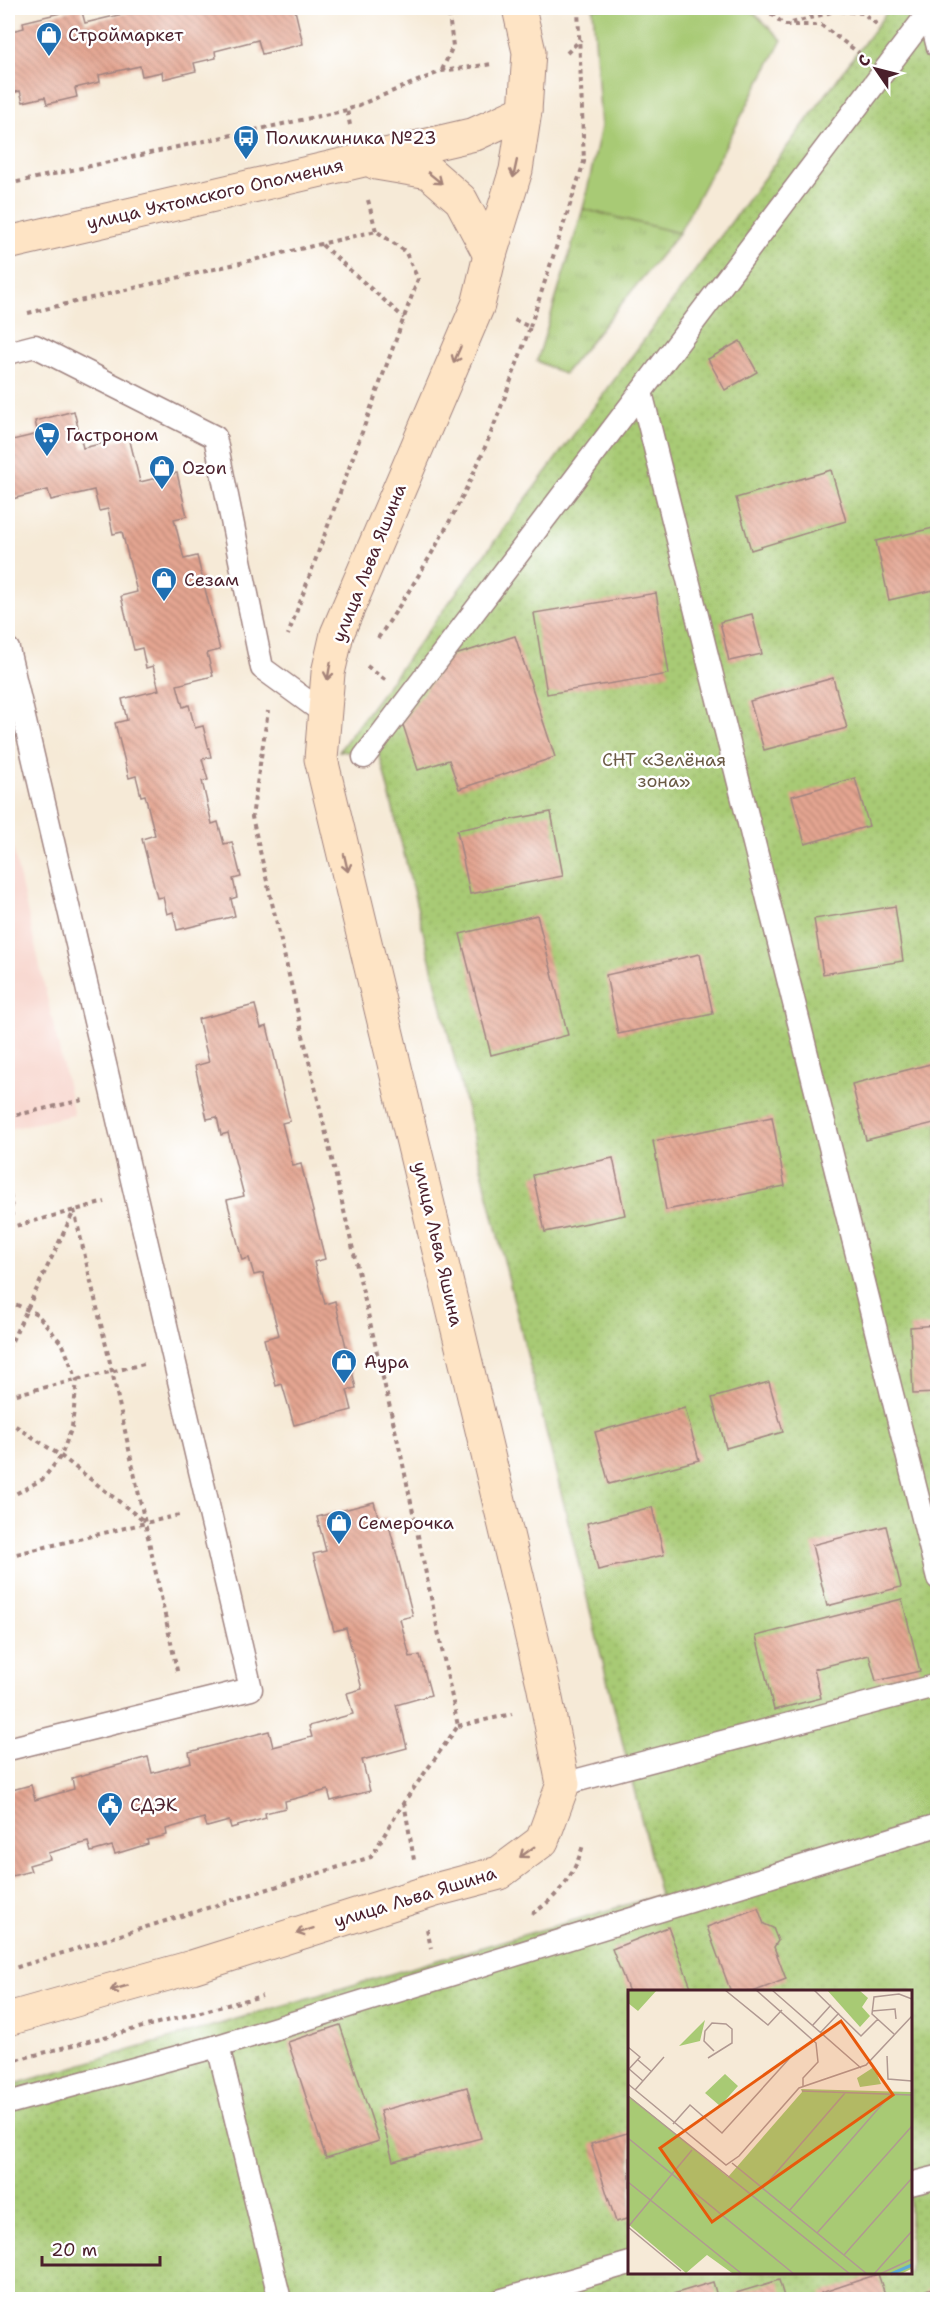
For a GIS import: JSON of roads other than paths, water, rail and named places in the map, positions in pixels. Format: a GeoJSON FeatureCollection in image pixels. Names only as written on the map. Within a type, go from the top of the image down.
{"type":"FeatureCollection","features":[{"type":"Feature","properties":{"kind":"street","name":"улица Льва Яшина"},"geometry":{"type":"LineString","coordinates":[[8,2019],[192,1967],[435,1890],[499,1873],[542,1841],[563,1784],[540,1672],[321,759],[328,673],[337,634],[478,305],[490,255],[516,170],[525,111],[529,52],[519,8]]}},
{"type":"Feature","properties":{"kind":"street","name":"улица Ухтомского Ополчения"},"geometry":{"type":"LineString","coordinates":[[8,243],[475,134],[525,111]]}},
{"type":"Feature","properties":{"kind":"street"},"geometry":{"type":"LineString","coordinates":[[359,160],[429,171],[461,200],[490,255]]}},
{"type":"Feature","properties":{"kind":"lane"},"geometry":{"type":"LineString","coordinates":[[364,757],[930,10]]}},
{"type":"Feature","properties":{"kind":"lane"},"geometry":{"type":"LineString","coordinates":[[930,10],[938,47]]}},
{"type":"Feature","properties":{"kind":"lane"},"geometry":{"type":"LineString","coordinates":[[8,353],[35,346],[215,437],[262,668],[325,714]]}},
{"type":"Feature","properties":{"kind":"lane"},"geometry":{"type":"LineString","coordinates":[[641,392],[938,1578]]}},
{"type":"Feature","properties":{"kind":"lane"},"geometry":{"type":"LineString","coordinates":[[8,649],[251,1689],[8,1749]]}},
{"type":"Feature","properties":{"kind":"lane"},"geometry":{"type":"LineString","coordinates":[[563,1784],[938,1685]]}},
{"type":"Feature","properties":{"kind":"lane"},"geometry":{"type":"LineString","coordinates":[[8,2103],[218,2046],[938,1825]]}},
{"type":"Feature","properties":{"kind":"lane"},"geometry":{"type":"LineString","coordinates":[[218,2046],[280,2300]]}},
{"type":"Feature","properties":{"kind":"lane"},"geometry":{"type":"LineString","coordinates":[[912,2184],[938,2177]]}},
{"type":"Feature","properties":{"kind":"lane"},"geometry":{"type":"LineString","coordinates":[[502,2300],[628,2264]]}},
{"type":"Feature","properties":{"kind":"place","name":"Строймаркет"},"geometry":{"type":"Point","coordinates":[49,58]}},
{"type":"Feature","properties":{"kind":"place","name":"Поликлиника №23"},"geometry":{"type":"Point","coordinates":[246,161]}},
{"type":"Feature","properties":{"kind":"place","name":"Гастроном"},"geometry":{"type":"Point","coordinates":[47,458]}},
{"type":"Feature","properties":{"kind":"place","name":"Ozon"},"geometry":{"type":"Point","coordinates":[162,491]}},
{"type":"Feature","properties":{"kind":"place","name":"Сезам"},"geometry":{"type":"Point","coordinates":[164,603]}},
{"type":"Feature","properties":{"kind":"place","name":"Аура"},"geometry":{"type":"Point","coordinates":[344,1385]}},
{"type":"Feature","properties":{"kind":"place","name":"Семерочка"},"geometry":{"type":"Point","coordinates":[339,1546]}},
{"type":"Feature","properties":{"kind":"place","name":"СДЭК"},"geometry":{"type":"Point","coordinates":[110,1828]}},
{"type":"Feature","properties":{"kind":"park label","name":"СНТ «Зелёная зона»"},"geometry":{"type":"Point","coordinates":[664,770]}}]}
